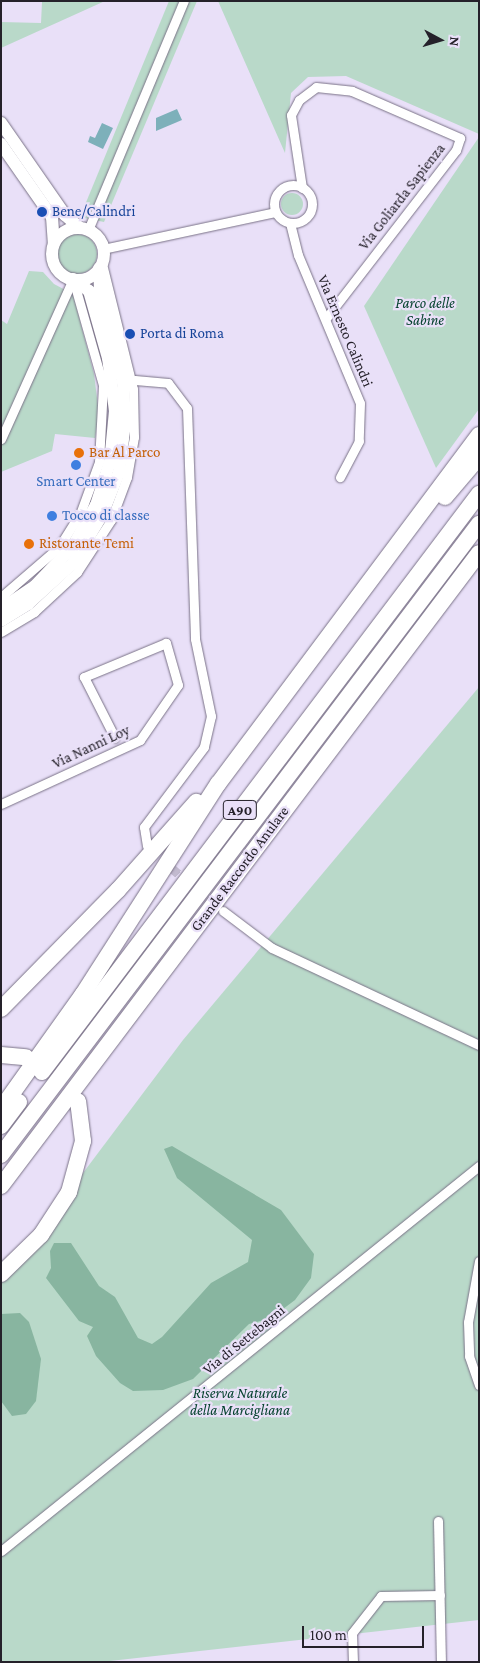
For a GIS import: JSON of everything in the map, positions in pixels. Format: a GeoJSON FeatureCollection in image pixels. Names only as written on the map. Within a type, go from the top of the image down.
{"type":"FeatureCollection","features":[{"type":"Feature","properties":{"kind":"highway"},"geometry":{"type":"LineString","coordinates":[[1,1109],[247,744],[479,435]]}},
{"type":"Feature","properties":{"kind":"highway"},"geometry":{"type":"LineString","coordinates":[[361,592],[479,456]]}},
{"type":"Feature","properties":{"kind":"highway","name":"A90"},"geometry":{"type":"LineString","coordinates":[[1,1126],[479,494]]}},
{"type":"Feature","properties":{"kind":"highway","name":"Grande Raccordo Anulare"},"geometry":{"type":"LineString","coordinates":[[1,1155],[479,524]]}},
{"type":"Feature","properties":{"kind":"highway","name":"Grande Raccordo Anulare"},"geometry":{"type":"LineString","coordinates":[[1,1186],[479,553]]}},
{"type":"Feature","properties":{"kind":"highway"},"geometry":{"type":"LineString","coordinates":[[342,732],[479,569]]}},
{"type":"Feature","properties":{"kind":"highway"},"geometry":{"type":"LineString","coordinates":[[1,1009],[118,890],[247,744]]}},
{"type":"Feature","properties":{"kind":"highway"},"geometry":{"type":"LineString","coordinates":[[1,1003],[35,974]]}},
{"type":"Feature","properties":{"kind":"highway"},"geometry":{"type":"LineString","coordinates":[[1,1055],[26,1057]]}},
{"type":"Feature","properties":{"kind":"highway"},"geometry":{"type":"LineString","coordinates":[[1,1274],[41,1235],[69,1192],[83,1141],[78,1101]]}},
{"type":"Feature","properties":{"kind":"street"},"geometry":{"type":"LineString","coordinates":[[84,229],[184,1]]}},
{"type":"Feature","properties":{"kind":"street","name":"Via Goliarda Sapienza"},"geometry":{"type":"LineString","coordinates":[[302,188],[291,115],[299,100],[316,87],[352,90],[460,138],[456,150],[326,318]]}},
{"type":"Feature","properties":{"kind":"street"},"geometry":{"type":"LineString","coordinates":[[1,123],[65,215],[84,229],[103,249]]}},
{"type":"Feature","properties":{"kind":"street"},"geometry":{"type":"LineString","coordinates":[[1,144],[52,217],[55,266],[89,291],[106,347],[115,406],[112,448],[102,491],[83,530],[1,632]]}},
{"type":"Feature","properties":{"kind":"street"},"geometry":{"type":"LineString","coordinates":[[103,249],[275,212],[290,223],[302,220],[310,210],[310,197],[302,188],[290,185],[280,190],[274,200],[275,212]]}},
{"type":"Feature","properties":{"kind":"street","name":"Via Ernesto Calindri"},"geometry":{"type":"LineString","coordinates":[[290,223],[298,255],[353,381],[361,415],[356,451],[340,477]]}},
{"type":"Feature","properties":{"kind":"street"},"geometry":{"type":"LineString","coordinates":[[54,243],[65,231],[84,229]]}},
{"type":"Feature","properties":{"kind":"street"},"geometry":{"type":"LineString","coordinates":[[1,621],[25,600],[62,575],[86,545],[110,498],[120,466],[123,382],[100,291],[100,265],[103,249]]}},
{"type":"Feature","properties":{"kind":"street"},"geometry":{"type":"LineString","coordinates":[[73,279],[88,277],[100,265]]}},
{"type":"Feature","properties":{"kind":"street"},"geometry":{"type":"LineString","coordinates":[[1,439],[73,279]]}},
{"type":"Feature","properties":{"kind":"street"},"geometry":{"type":"LineString","coordinates":[[135,380],[168,383],[187,408],[195,639],[211,716],[204,747],[144,827],[147,846]]}},
{"type":"Feature","properties":{"kind":"street"},"geometry":{"type":"LineString","coordinates":[[1,597],[25,600]]}},
{"type":"Feature","properties":{"kind":"street"},"geometry":{"type":"LineString","coordinates":[[1,609],[25,600]]}},
{"type":"Feature","properties":{"kind":"street","name":"Via Nanni Loy"},"geometry":{"type":"LineString","coordinates":[[1,804],[140,740],[178,685],[166,643],[84,677],[115,738]]}},
{"type":"Feature","properties":{"kind":"street"},"geometry":{"type":"LineString","coordinates":[[223,911],[272,948],[479,1045]]}},
{"type":"Feature","properties":{"kind":"street","name":"Via di Settebagni"},"geometry":{"type":"LineString","coordinates":[[1,1551],[479,1166]]}},
{"type":"Feature","properties":{"kind":"street"},"geometry":{"type":"LineString","coordinates":[[479,1261],[468,1322],[469,1356],[479,1385]]}},
{"type":"Feature","properties":{"kind":"street"},"geometry":{"type":"LineString","coordinates":[[438,1521],[441,1662]]}},
{"type":"Feature","properties":{"kind":"street"},"geometry":{"type":"LineString","coordinates":[[353,1662],[352,1633],[381,1596],[440,1595]]}},
{"type":"Feature","properties":{"kind":"green space"},"geometry":{"type":"Polygon","coordinates":[[[36,1],[105,1],[1,48],[1,22],[41,23],[42,2],[36,1]]]}},
{"type":"Feature","properties":{"kind":"green space"},"geometry":{"type":"Polygon","coordinates":[[[169,1],[197,1],[104,222],[80,217],[169,1]]]}},
{"type":"Feature","properties":{"kind":"green space"},"geometry":{"type":"Polygon","coordinates":[[[218,1],[479,1],[479,134],[346,76],[308,77],[291,93],[285,153],[218,1]]]}},
{"type":"Feature","properties":{"kind":"green space","name":"Parco delle Sabine"},"geometry":{"type":"Polygon","coordinates":[[[479,137],[479,409],[436,468],[364,306],[479,137]]]}},
{"type":"Feature","properties":{"kind":"green space"},"geometry":{"type":"Polygon","coordinates":[[[292,193],[300,196],[303,204],[300,212],[292,215],[284,212],[281,204],[284,196],[292,193]]]}},
{"type":"Feature","properties":{"kind":"green space"},"geometry":{"type":"Polygon","coordinates":[[[73,234],[81,234],[88,237],[94,243],[97,254],[94,265],[88,271],[81,274],[73,274],[66,271],[60,265],[57,258],[57,250],[60,243],[66,237],[73,234]]]}},
{"type":"Feature","properties":{"kind":"green space"},"geometry":{"type":"Polygon","coordinates":[[[29,271],[43,272],[54,284],[73,294],[94,374],[99,414],[95,438],[55,434],[52,451],[1,472],[1,320],[7,324],[29,271]]]}},
{"type":"Feature","properties":{"kind":"green space","name":"Riserva Naturale della Marcigliana"},"geometry":{"type":"Polygon","coordinates":[[[479,687],[479,1620],[101,1662],[1,1662],[1,1282],[183,1040],[479,687]]]}},
{"type":"Feature","properties":{"kind":"shaded area"},"geometry":{"type":"Polygon","coordinates":[[[177,109],[182,120],[156,131],[156,118],[177,109]]]}},
{"type":"Feature","properties":{"kind":"shaded area"},"geometry":{"type":"Polygon","coordinates":[[[102,123],[113,128],[103,149],[88,142],[90,136],[95,138],[102,123]]]}},
{"type":"Feature","properties":{"kind":"shaded area"},"geometry":{"type":"Polygon","coordinates":[[[172,1146],[281,1210],[314,1254],[311,1278],[295,1300],[271,1318],[249,1324],[193,1379],[163,1390],[133,1391],[120,1383],[96,1356],[87,1336],[93,1327],[79,1321],[46,1278],[51,1268],[50,1251],[54,1243],[71,1243],[99,1286],[115,1297],[138,1338],[152,1344],[162,1337],[211,1283],[248,1262],[252,1240],[177,1178],[164,1149],[172,1146]]]}},
{"type":"Feature","properties":{"kind":"shaded area"},"geometry":{"type":"Polygon","coordinates":[[[20,1313],[29,1322],[41,1359],[36,1401],[26,1414],[12,1416],[1,1401],[1,1314],[20,1313]]]}},
{"type":"Feature","properties":{"kind":"tunnel"},"geometry":{"type":"LineString","coordinates":[[151,850],[188,882]]}},
{"type":"Feature","properties":{"kind":"place","name":"Bene/Calindri"},"geometry":{"type":"Point","coordinates":[42,212]}},
{"type":"Feature","properties":{"kind":"place","name":"Porta di Roma"},"geometry":{"type":"Point","coordinates":[130,334]}},
{"type":"Feature","properties":{"kind":"place","name":"Bar Al Parco"},"geometry":{"type":"Point","coordinates":[79,453]}},
{"type":"Feature","properties":{"kind":"place","name":"Smart Center"},"geometry":{"type":"Point","coordinates":[76,465]}},
{"type":"Feature","properties":{"kind":"place","name":"Tocco di classe"},"geometry":{"type":"Point","coordinates":[52,516]}},
{"type":"Feature","properties":{"kind":"place","name":"Ristorante Temi"},"geometry":{"type":"Point","coordinates":[29,544]}}]}
